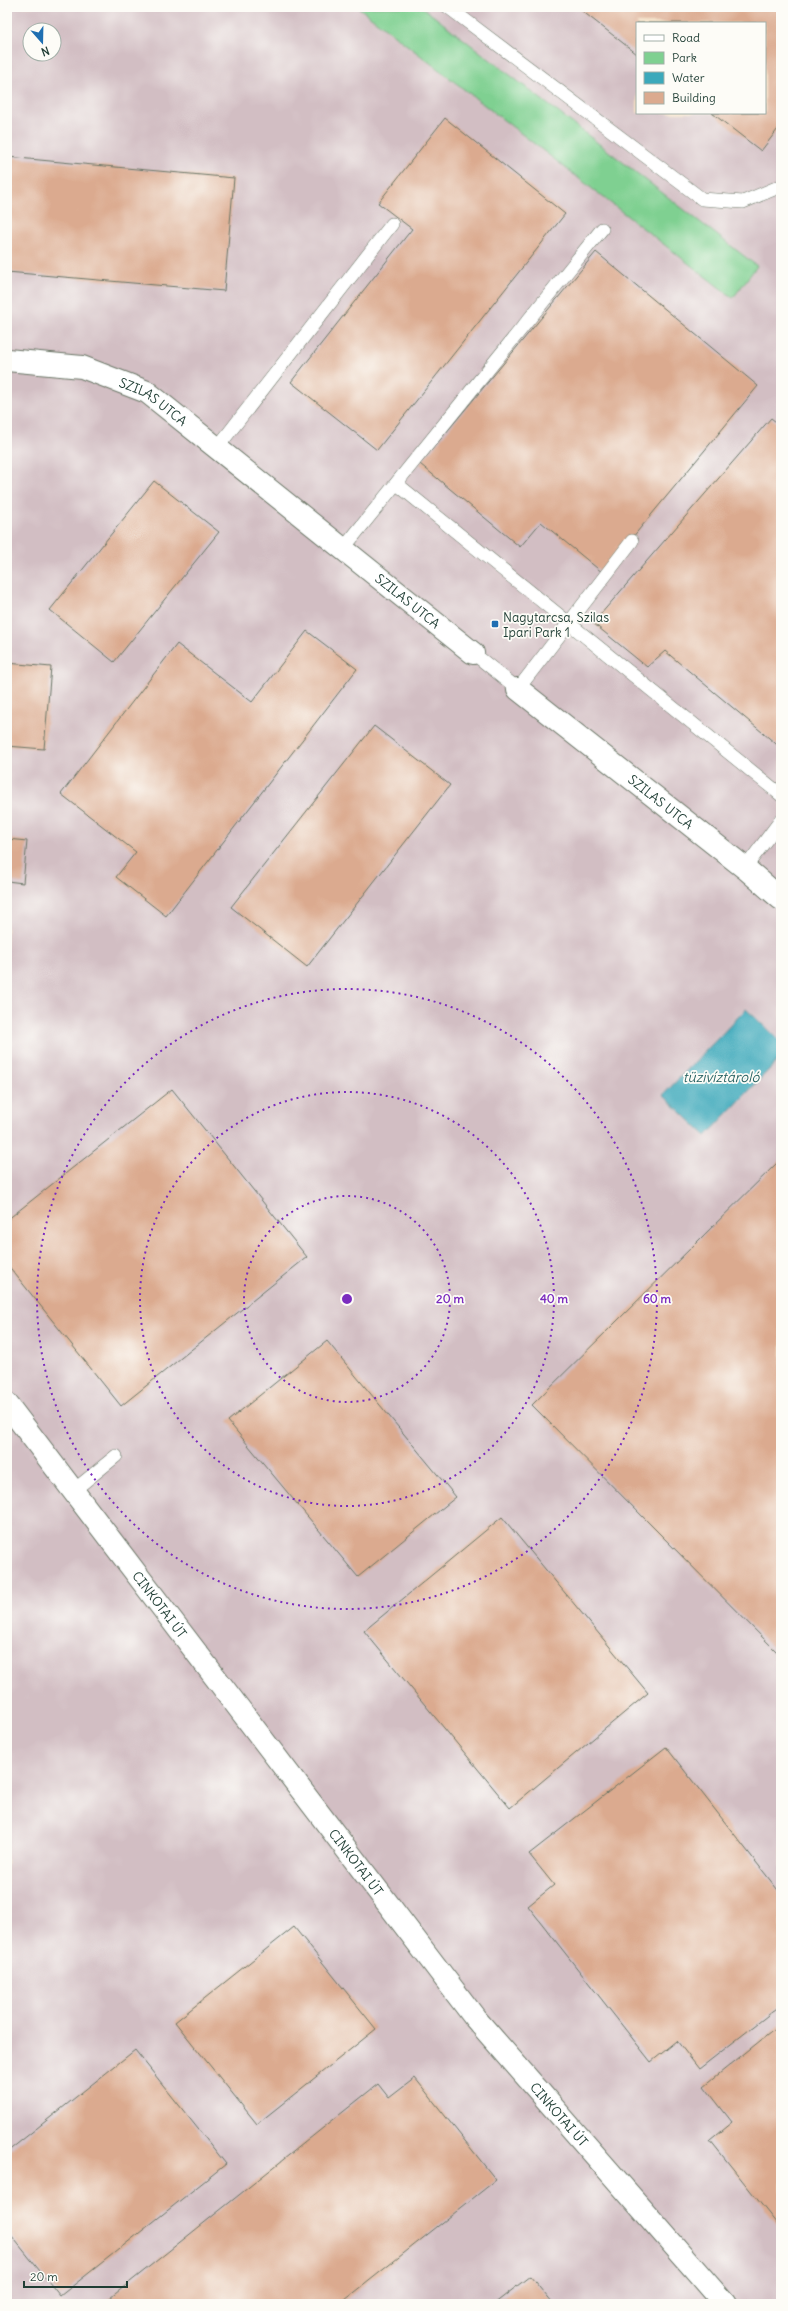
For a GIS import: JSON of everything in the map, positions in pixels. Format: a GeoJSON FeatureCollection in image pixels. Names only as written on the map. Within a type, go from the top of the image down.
{"type":"FeatureCollection","features":[{"type":"Feature","properties":{"kind":"street","name":"SZILAS UTCA"},"geometry":{"type":"LineString","coordinates":[[7,360],[82,367],[147,392],[473,653]]}},
{"type":"Feature","properties":{"kind":"street","name":"SZILAS UTCA"},"geometry":{"type":"LineString","coordinates":[[518,689],[745,868],[781,900]]}},
{"type":"Feature","properties":{"kind":"street","name":"CINKOTAI ÚT"},"geometry":{"type":"LineString","coordinates":[[7,1404],[475,2018],[725,2304]]}},
{"type":"Feature","properties":{"kind":"lane"},"geometry":{"type":"LineString","coordinates":[[448,7],[702,199],[743,202],[781,186]]}},
{"type":"Feature","properties":{"kind":"lane"},"geometry":{"type":"LineString","coordinates":[[217,448],[392,224]]}},
{"type":"Feature","properties":{"kind":"lane"},"geometry":{"type":"LineString","coordinates":[[343,549],[602,229]]}},
{"type":"Feature","properties":{"kind":"lane"},"geometry":{"type":"LineString","coordinates":[[397,484],[781,794]]}},
{"type":"Feature","properties":{"kind":"lane"},"geometry":{"type":"LineString","coordinates":[[518,689],[632,541]]}},
{"type":"Feature","properties":{"kind":"lane","name":"SZILAS UTCA"},"geometry":{"type":"LineString","coordinates":[[473,653],[518,689]]}},
{"type":"Feature","properties":{"kind":"lane"},"geometry":{"type":"LineString","coordinates":[[745,868],[781,820]]}},
{"type":"Feature","properties":{"kind":"lane"},"geometry":{"type":"LineString","coordinates":[[73,1491],[116,1456]]}},
{"type":"Feature","properties":{"kind":"shaded area"},"geometry":{"type":"Polygon","coordinates":[[[7,7],[781,7],[781,2304],[7,2304],[7,7]]]}},
{"type":"Feature","properties":{"kind":"green space"},"geometry":{"type":"Polygon","coordinates":[[[358,7],[422,7],[757,266],[733,298],[358,7]]]}},
{"type":"Feature","properties":{"kind":"water","name":"tüzivíztároló"},"geometry":{"type":"Polygon","coordinates":[[[746,1009],[781,1042],[781,1057],[706,1136],[663,1095],[746,1009]]]}},
{"type":"Feature","properties":{"kind":"building"},"geometry":{"type":"Polygon","coordinates":[[[577,7],[781,7],[781,125],[761,151],[713,114],[766,114],[766,22],[636,22],[636,53],[577,7]]]}},
{"type":"Feature","properties":{"kind":"building"},"geometry":{"type":"Polygon","coordinates":[[[445,118],[565,214],[377,450],[291,382],[412,229],[378,203],[445,118]]]}},
{"type":"Feature","properties":{"kind":"building"},"geometry":{"type":"Polygon","coordinates":[[[7,157],[234,178],[224,291],[7,272],[7,157]]]}},
{"type":"Feature","properties":{"kind":"building"},"geometry":{"type":"Polygon","coordinates":[[[596,252],[758,386],[603,573],[541,522],[520,547],[420,464],[596,252]]]}},
{"type":"Feature","properties":{"kind":"building"},"geometry":{"type":"Polygon","coordinates":[[[771,418],[781,426],[781,748],[665,651],[647,667],[593,623],[771,418]]]}},
{"type":"Feature","properties":{"kind":"building"},"geometry":{"type":"Polygon","coordinates":[[[154,481],[219,532],[114,662],[50,610],[154,481]]]}},
{"type":"Feature","properties":{"kind":"building"},"geometry":{"type":"Polygon","coordinates":[[[307,631],[357,669],[166,916],[116,877],[136,852],[61,794],[177,644],[252,702],[307,631]]]}},
{"type":"Feature","properties":{"kind":"building"},"geometry":{"type":"Polygon","coordinates":[[[7,663],[51,667],[44,749],[7,746],[7,663]]]}},
{"type":"Feature","properties":{"kind":"building"},"geometry":{"type":"Polygon","coordinates":[[[374,726],[450,785],[307,967],[231,907],[374,726]]]}},
{"type":"Feature","properties":{"kind":"building"},"geometry":{"type":"Polygon","coordinates":[[[7,839],[27,841],[23,883],[7,881],[7,839]]]}},
{"type":"Feature","properties":{"kind":"building"},"geometry":{"type":"Polygon","coordinates":[[[172,1089],[307,1257],[121,1406],[7,1264],[7,1220],[172,1089]]]}},
{"type":"Feature","properties":{"kind":"building"},"geometry":{"type":"Polygon","coordinates":[[[781,1159],[781,1656],[532,1405],[781,1159]]]}},
{"type":"Feature","properties":{"kind":"building"},"geometry":{"type":"Polygon","coordinates":[[[327,1341],[456,1497],[358,1577],[228,1421],[327,1341]]]}},
{"type":"Feature","properties":{"kind":"building"},"geometry":{"type":"Polygon","coordinates":[[[502,1517],[648,1693],[510,1808],[364,1631],[502,1517]]]}},
{"type":"Feature","properties":{"kind":"building"},"geometry":{"type":"Polygon","coordinates":[[[666,1747],[781,1894],[781,2005],[699,2069],[677,2041],[651,2062],[528,1906],[554,1885],[529,1854],[666,1747]]]}},
{"type":"Feature","properties":{"kind":"building"},"geometry":{"type":"Polygon","coordinates":[[[294,1927],[376,2029],[257,2124],[175,2022],[294,1927]]]}},
{"type":"Feature","properties":{"kind":"building"},"geometry":{"type":"Polygon","coordinates":[[[781,2024],[781,2229],[710,2140],[732,2122],[704,2086],[781,2024]]]}},
{"type":"Feature","properties":{"kind":"building"},"geometry":{"type":"Polygon","coordinates":[[[135,2050],[226,2164],[60,2296],[7,2230],[7,2152],[135,2050]]]}},
{"type":"Feature","properties":{"kind":"building"},"geometry":{"type":"Polygon","coordinates":[[[415,2078],[496,2180],[340,2304],[106,2304],[105,2302],[378,2084],[389,2098],[415,2078]]]}},
{"type":"Feature","properties":{"kind":"building"},"geometry":{"type":"Polygon","coordinates":[[[530,2276],[553,2304],[494,2304],[530,2276]]]}},
{"type":"Feature","properties":{"kind":"place","name":"Nagytarcsa, Szilas Ipari Park 1"},"geometry":{"type":"Point","coordinates":[495,624]}}]}
